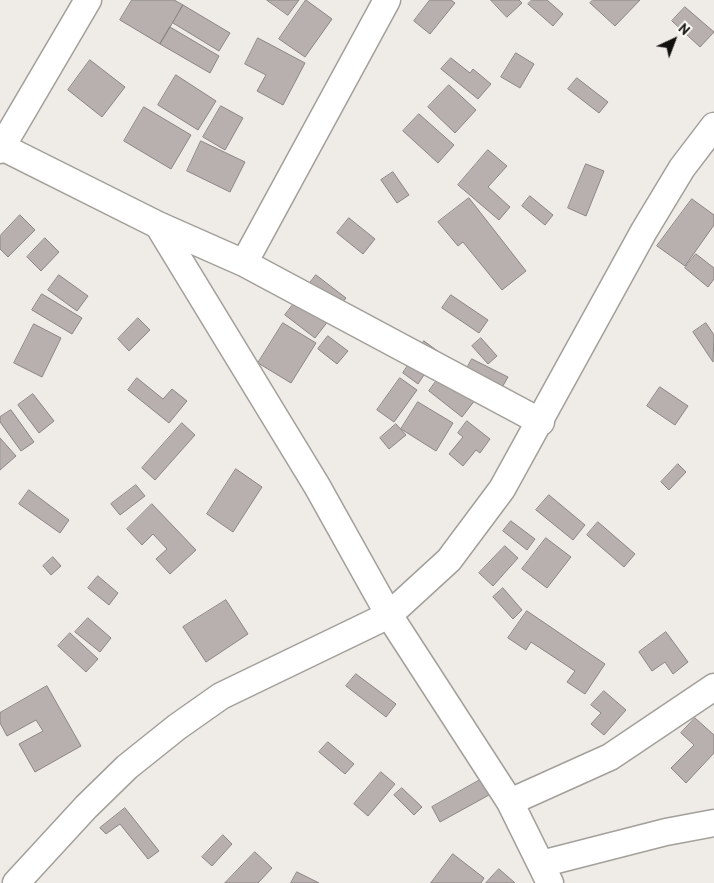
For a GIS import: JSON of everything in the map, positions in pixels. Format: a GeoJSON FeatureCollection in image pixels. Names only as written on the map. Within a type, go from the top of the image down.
{"type":"FeatureCollection","features":[{"type":"Feature","properties":{"kind":"street"},"geometry":{"type":"LineString","coordinates":[[88,0],[1,148],[158,225],[244,263],[541,422]]}},
{"type":"Feature","properties":{"kind":"street"},"geometry":{"type":"LineString","coordinates":[[244,263],[387,0]]}},
{"type":"Feature","properties":{"kind":"street"},"geometry":{"type":"LineString","coordinates":[[16,883],[86,807],[127,767],[177,727],[222,696],[389,615],[449,560],[502,489],[541,422],[644,231],[682,168],[714,126]]}},
{"type":"Feature","properties":{"kind":"street"},"geometry":{"type":"LineString","coordinates":[[158,225],[317,486],[389,615],[510,802],[545,874],[666,832],[714,823]]}},
{"type":"Feature","properties":{"kind":"street"},"geometry":{"type":"LineString","coordinates":[[510,802],[610,757],[714,688]]}},
{"type":"Feature","properties":{"kind":"building"},"geometry":{"type":"Polygon","coordinates":[[[132,0],[174,0],[183,5],[160,44],[120,20],[132,0]]]}},
{"type":"Feature","properties":{"kind":"building"},"geometry":{"type":"Polygon","coordinates":[[[267,0],[299,0],[288,15],[267,0]]]}},
{"type":"Feature","properties":{"kind":"building"},"geometry":{"type":"Polygon","coordinates":[[[306,0],[332,19],[305,57],[279,39],[306,0]]]}},
{"type":"Feature","properties":{"kind":"building"},"geometry":{"type":"Polygon","coordinates":[[[430,0],[451,0],[455,3],[430,34],[414,21],[430,0]]]}},
{"type":"Feature","properties":{"kind":"building"},"geometry":{"type":"Polygon","coordinates":[[[491,0],[519,0],[522,3],[507,17],[491,0]]]}},
{"type":"Feature","properties":{"kind":"building"},"geometry":{"type":"Polygon","coordinates":[[[532,0],[547,0],[563,14],[553,26],[528,4],[532,0]]]}},
{"type":"Feature","properties":{"kind":"building"},"geometry":{"type":"Polygon","coordinates":[[[593,0],[640,0],[615,26],[590,3],[593,0]]]}},
{"type":"Feature","properties":{"kind":"building"},"geometry":{"type":"Polygon","coordinates":[[[183,5],[230,33],[219,51],[173,23],[183,5]]]}},
{"type":"Feature","properties":{"kind":"building"},"geometry":{"type":"Polygon","coordinates":[[[685,7],[714,32],[700,47],[672,21],[685,7]]]}},
{"type":"Feature","properties":{"kind":"building"},"geometry":{"type":"Polygon","coordinates":[[[170,27],[219,56],[210,73],[160,44],[170,27]]]}},
{"type":"Feature","properties":{"kind":"building"},"geometry":{"type":"Polygon","coordinates":[[[258,38],[305,63],[283,105],[257,91],[266,75],[245,64],[258,38]]]}},
{"type":"Feature","properties":{"kind":"building"},"geometry":{"type":"Polygon","coordinates":[[[516,53],[534,64],[520,88],[501,77],[516,53]]]}},
{"type":"Feature","properties":{"kind":"building"},"geometry":{"type":"Polygon","coordinates":[[[451,58],[470,73],[473,69],[491,84],[478,99],[441,69],[451,58]]]}},
{"type":"Feature","properties":{"kind":"building"},"geometry":{"type":"Polygon","coordinates":[[[90,60],[125,87],[102,117],[68,90],[90,60]]]}},
{"type":"Feature","properties":{"kind":"building"},"geometry":{"type":"Polygon","coordinates":[[[176,75],[216,101],[198,130],[158,105],[176,75]]]}},
{"type":"Feature","properties":{"kind":"building"},"geometry":{"type":"Polygon","coordinates":[[[577,78],[608,102],[599,113],[568,89],[577,78]]]}},
{"type":"Feature","properties":{"kind":"building"},"geometry":{"type":"Polygon","coordinates":[[[449,85],[476,110],[455,133],[428,107],[449,85]]]}},
{"type":"Feature","properties":{"kind":"building"},"geometry":{"type":"Polygon","coordinates":[[[221,106],[243,118],[225,150],[203,137],[221,106]]]}},
{"type":"Feature","properties":{"kind":"building"},"geometry":{"type":"Polygon","coordinates":[[[144,107],[191,135],[171,169],[124,141],[144,107]]]}},
{"type":"Feature","properties":{"kind":"building"},"geometry":{"type":"Polygon","coordinates":[[[419,114],[454,145],[438,163],[403,131],[419,114]]]}},
{"type":"Feature","properties":{"kind":"building"},"geometry":{"type":"Polygon","coordinates":[[[201,141],[245,162],[230,192],[187,171],[201,141]]]}},
{"type":"Feature","properties":{"kind":"building"},"geometry":{"type":"Polygon","coordinates":[[[488,150],[507,166],[488,187],[510,207],[499,220],[458,185],[488,150]]]}},
{"type":"Feature","properties":{"kind":"building"},"geometry":{"type":"Polygon","coordinates":[[[586,164],[604,171],[586,216],[568,208],[586,164]]]}},
{"type":"Feature","properties":{"kind":"building"},"geometry":{"type":"Polygon","coordinates":[[[393,172],[409,195],[397,203],[381,180],[393,172]]]}},
{"type":"Feature","properties":{"kind":"building"},"geometry":{"type":"Polygon","coordinates":[[[530,196],[553,215],[545,225],[522,206],[530,196]]]}},
{"type":"Feature","properties":{"kind":"building"},"geometry":{"type":"Polygon","coordinates":[[[469,198],[526,271],[502,290],[463,242],[458,246],[438,222],[469,198]]]}},
{"type":"Feature","properties":{"kind":"building"},"geometry":{"type":"Polygon","coordinates":[[[692,199],[714,215],[714,225],[685,266],[657,246],[692,199]]]}},
{"type":"Feature","properties":{"kind":"building"},"geometry":{"type":"Polygon","coordinates":[[[20,215],[35,230],[8,257],[0,249],[0,236],[20,215]]]}},
{"type":"Feature","properties":{"kind":"building"},"geometry":{"type":"Polygon","coordinates":[[[349,218],[375,239],[363,254],[337,233],[349,218]]]}},
{"type":"Feature","properties":{"kind":"building"},"geometry":{"type":"Polygon","coordinates":[[[45,238],[59,252],[41,271],[27,257],[45,238]]]}},
{"type":"Feature","properties":{"kind":"building"},"geometry":{"type":"Polygon","coordinates":[[[696,254],[714,268],[714,279],[708,287],[685,268],[696,254]]]}},
{"type":"Feature","properties":{"kind":"building"},"geometry":{"type":"Polygon","coordinates":[[[59,275],[88,296],[77,311],[48,290],[59,275]]]}},
{"type":"Feature","properties":{"kind":"building"},"geometry":{"type":"Polygon","coordinates":[[[316,275],[346,298],[315,338],[285,315],[316,275]]]}},
{"type":"Feature","properties":{"kind":"building"},"geometry":{"type":"Polygon","coordinates":[[[42,294],[82,318],[72,334],[32,310],[42,294]]]}},
{"type":"Feature","properties":{"kind":"building"},"geometry":{"type":"Polygon","coordinates":[[[451,295],[488,320],[479,333],[442,308],[451,295]]]}},
{"type":"Feature","properties":{"kind":"building"},"geometry":{"type":"Polygon","coordinates":[[[138,318],[150,330],[129,351],[118,339],[138,318]]]}},
{"type":"Feature","properties":{"kind":"building"},"geometry":{"type":"Polygon","coordinates":[[[283,323],[316,343],[291,383],[258,363],[283,323]]]}},
{"type":"Feature","properties":{"kind":"building"},"geometry":{"type":"Polygon","coordinates":[[[706,323],[714,335],[713,362],[693,332],[706,323]]]}},
{"type":"Feature","properties":{"kind":"building"},"geometry":{"type":"Polygon","coordinates":[[[34,324],[61,338],[42,377],[14,363],[34,324]]]}},
{"type":"Feature","properties":{"kind":"building"},"geometry":{"type":"Polygon","coordinates":[[[328,336],[348,351],[337,364],[318,349],[328,336]]]}},
{"type":"Feature","properties":{"kind":"building"},"geometry":{"type":"Polygon","coordinates":[[[481,338],[497,356],[488,364],[472,346],[481,338]]]}},
{"type":"Feature","properties":{"kind":"building"},"geometry":{"type":"Polygon","coordinates":[[[424,341],[439,352],[418,384],[403,373],[424,341]]]}},
{"type":"Feature","properties":{"kind":"building"},"geometry":{"type":"Polygon","coordinates":[[[472,359],[508,377],[500,391],[465,372],[472,359]]]}},
{"type":"Feature","properties":{"kind":"building"},"geometry":{"type":"Polygon","coordinates":[[[448,365],[482,391],[462,417],[429,391],[448,365]]]}},
{"type":"Feature","properties":{"kind":"building"},"geometry":{"type":"Polygon","coordinates":[[[137,378],[163,399],[172,389],[187,401],[169,423],[128,390],[137,378]]]}},
{"type":"Feature","properties":{"kind":"building"},"geometry":{"type":"Polygon","coordinates":[[[400,378],[417,390],[394,422],[377,410],[400,378]]]}},
{"type":"Feature","properties":{"kind":"building"},"geometry":{"type":"Polygon","coordinates":[[[660,387],[688,406],[675,425],[647,406],[660,387]]]}},
{"type":"Feature","properties":{"kind":"building"},"geometry":{"type":"Polygon","coordinates":[[[33,394],[54,421],[39,433],[18,405],[33,394]]]}},
{"type":"Feature","properties":{"kind":"building"},"geometry":{"type":"Polygon","coordinates":[[[418,402],[453,423],[436,451],[401,429],[418,402]]]}},
{"type":"Feature","properties":{"kind":"building"},"geometry":{"type":"Polygon","coordinates":[[[11,410],[34,442],[21,451],[0,422],[0,417],[11,410]]]}},
{"type":"Feature","properties":{"kind":"building"},"geometry":{"type":"Polygon","coordinates":[[[467,421],[490,439],[480,453],[476,450],[463,466],[449,454],[463,437],[458,433],[467,421]]]}},
{"type":"Feature","properties":{"kind":"building"},"geometry":{"type":"Polygon","coordinates":[[[182,423],[195,435],[155,480],[142,468],[182,423]]]}},
{"type":"Feature","properties":{"kind":"building"},"geometry":{"type":"Polygon","coordinates":[[[396,424],[406,435],[389,449],[380,438],[396,424]]]}},
{"type":"Feature","properties":{"kind":"building"},"geometry":{"type":"Polygon","coordinates":[[[0,438],[16,456],[0,470],[0,438]]]}},
{"type":"Feature","properties":{"kind":"building"},"geometry":{"type":"Polygon","coordinates":[[[678,464],[686,472],[669,490],[661,482],[678,464]]]}},
{"type":"Feature","properties":{"kind":"building"},"geometry":{"type":"Polygon","coordinates":[[[236,469],[262,487],[233,532],[207,514],[236,469]]]}},
{"type":"Feature","properties":{"kind":"building"},"geometry":{"type":"Polygon","coordinates":[[[136,485],[145,496],[120,515],[111,504],[136,485]]]}},
{"type":"Feature","properties":{"kind":"building"},"geometry":{"type":"Polygon","coordinates":[[[29,490],[69,520],[60,533],[19,504],[29,490]]]}},
{"type":"Feature","properties":{"kind":"building"},"geometry":{"type":"Polygon","coordinates":[[[549,495],[585,525],[573,540],[536,510],[549,495]]]}},
{"type":"Feature","properties":{"kind":"building"},"geometry":{"type":"Polygon","coordinates":[[[152,504],[196,550],[170,574],[156,559],[167,549],[153,534],[142,545],[127,529],[152,504]]]}},
{"type":"Feature","properties":{"kind":"building"},"geometry":{"type":"Polygon","coordinates":[[[511,521],[535,539],[527,550],[503,531],[511,521]]]}},
{"type":"Feature","properties":{"kind":"building"},"geometry":{"type":"Polygon","coordinates":[[[598,522],[635,554],[624,567],[587,535],[598,522]]]}},
{"type":"Feature","properties":{"kind":"building"},"geometry":{"type":"Polygon","coordinates":[[[546,538],[571,557],[547,588],[522,569],[546,538]]]}},
{"type":"Feature","properties":{"kind":"building"},"geometry":{"type":"Polygon","coordinates":[[[505,546],[518,558],[493,586],[479,573],[505,546]]]}},
{"type":"Feature","properties":{"kind":"building"},"geometry":{"type":"Polygon","coordinates":[[[53,557],[61,566],[51,575],[43,566],[53,557]]]}},
{"type":"Feature","properties":{"kind":"building"},"geometry":{"type":"Polygon","coordinates":[[[98,576],[118,593],[109,605],[88,588],[98,576]]]}},
{"type":"Feature","properties":{"kind":"building"},"geometry":{"type":"Polygon","coordinates":[[[503,588],[522,610],[513,619],[493,597],[503,588]]]}},
{"type":"Feature","properties":{"kind":"building"},"geometry":{"type":"Polygon","coordinates":[[[226,600],[248,634],[206,662],[183,627],[226,600]]]}},
{"type":"Feature","properties":{"kind":"building"},"geometry":{"type":"Polygon","coordinates":[[[527,611],[605,664],[585,694],[567,682],[575,671],[531,642],[526,650],[508,638],[527,611]]]}},
{"type":"Feature","properties":{"kind":"building"},"geometry":{"type":"Polygon","coordinates":[[[88,618],[111,638],[100,652],[75,632],[88,618]]]}},
{"type":"Feature","properties":{"kind":"building"},"geometry":{"type":"Polygon","coordinates":[[[666,632],[688,662],[673,674],[665,662],[652,671],[639,652],[666,632]]]}},
{"type":"Feature","properties":{"kind":"building"},"geometry":{"type":"Polygon","coordinates":[[[70,633],[98,659],[86,672],[58,646],[70,633]]]}},
{"type":"Feature","properties":{"kind":"building"},"geometry":{"type":"Polygon","coordinates":[[[356,674],[396,704],[386,717],[346,686],[356,674]]]}},
{"type":"Feature","properties":{"kind":"building"},"geometry":{"type":"Polygon","coordinates":[[[47,686],[81,746],[35,772],[19,744],[43,731],[36,720],[7,736],[0,723],[0,713],[47,686]]]}},
{"type":"Feature","properties":{"kind":"building"},"geometry":{"type":"Polygon","coordinates":[[[604,691],[626,710],[604,735],[591,724],[601,713],[591,705],[604,691]]]}},
{"type":"Feature","properties":{"kind":"building"},"geometry":{"type":"Polygon","coordinates":[[[695,718],[714,735],[714,753],[686,783],[671,768],[694,745],[681,733],[695,718]]]}},
{"type":"Feature","properties":{"kind":"building"},"geometry":{"type":"Polygon","coordinates":[[[328,742],[354,764],[345,774],[319,752],[328,742]]]}},
{"type":"Feature","properties":{"kind":"building"},"geometry":{"type":"Polygon","coordinates":[[[381,772],[395,784],[368,816],[354,804],[381,772]]]}},
{"type":"Feature","properties":{"kind":"building"},"geometry":{"type":"Polygon","coordinates":[[[480,780],[489,795],[440,822],[432,807],[480,780]]]}},
{"type":"Feature","properties":{"kind":"building"},"geometry":{"type":"Polygon","coordinates":[[[402,788],[422,807],[414,815],[394,795],[402,788]]]}},
{"type":"Feature","properties":{"kind":"building"},"geometry":{"type":"Polygon","coordinates":[[[125,808],[159,851],[148,859],[120,824],[106,834],[100,828],[125,808]]]}},
{"type":"Feature","properties":{"kind":"building"},"geometry":{"type":"Polygon","coordinates":[[[223,835],[232,844],[212,866],[202,857],[223,835]]]}},
{"type":"Feature","properties":{"kind":"building"},"geometry":{"type":"Polygon","coordinates":[[[255,852],[272,868],[258,883],[225,883],[255,852]]]}},
{"type":"Feature","properties":{"kind":"building"},"geometry":{"type":"Polygon","coordinates":[[[453,854],[484,878],[481,883],[431,883],[453,854]]]}},
{"type":"Feature","properties":{"kind":"building"},"geometry":{"type":"Polygon","coordinates":[[[499,869],[515,883],[486,883],[499,869]]]}},
{"type":"Feature","properties":{"kind":"building"},"geometry":{"type":"Polygon","coordinates":[[[297,872],[319,883],[291,883],[297,872]]]}}]}
